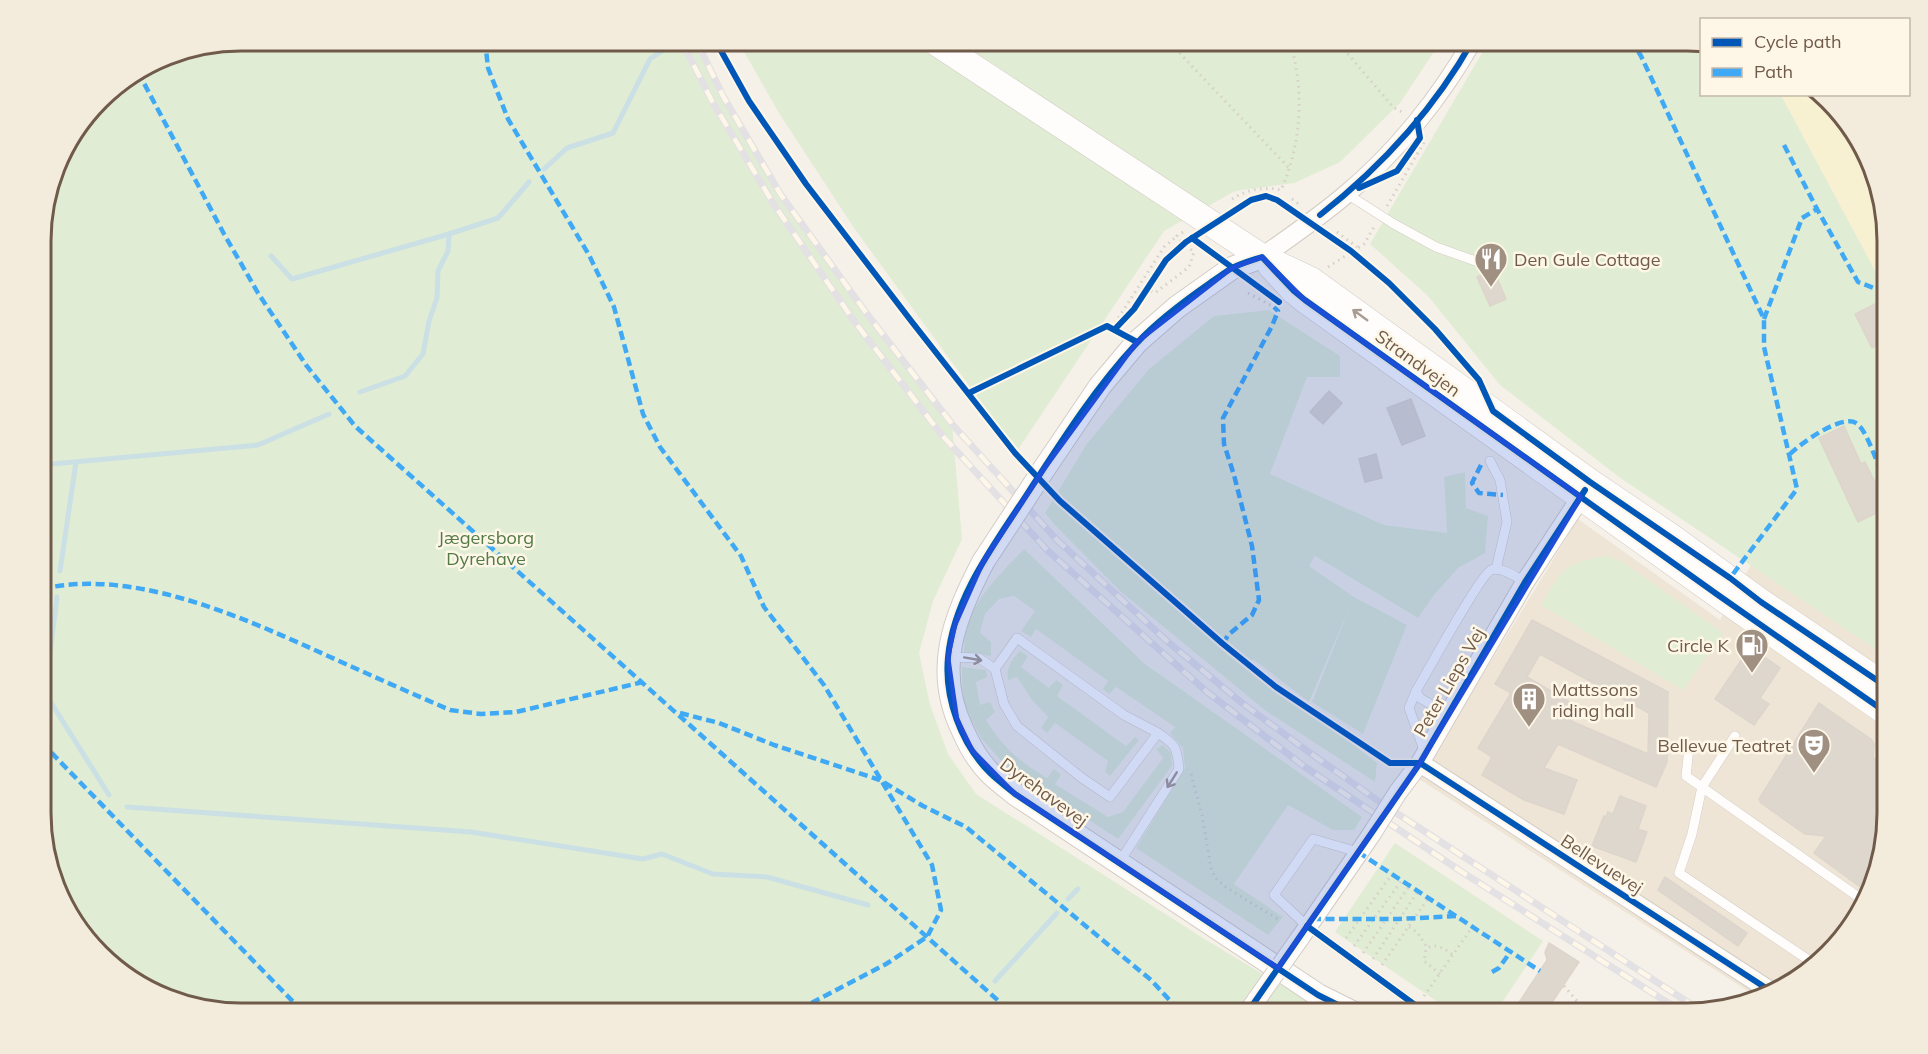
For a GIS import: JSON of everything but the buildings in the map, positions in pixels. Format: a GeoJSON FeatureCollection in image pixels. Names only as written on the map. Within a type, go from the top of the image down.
{"type":"FeatureCollection","features":[{"type":"Feature","properties":{"kind":"main road","name":"Strandvejen"},"geometry":{"type":"LineString","coordinates":[[949,51],[1262,257],[1311,279],[1586,490],[1679,542],[1761,602],[1835,663],[1877,703]]}},
{"type":"Feature","properties":{"kind":"main road","name":"Strandvejen"},"geometry":{"type":"LineString","coordinates":[[1835,663],[1877,682]]}},
{"type":"Feature","properties":{"kind":"street"},"geometry":{"type":"LineString","coordinates":[[1262,257],[1347,194],[1391,152],[1458,67],[1467,51]]}},
{"type":"Feature","properties":{"kind":"street","name":"Dyrehavevej"},"geometry":{"type":"LineString","coordinates":[[1262,257],[1232,268],[1200,290],[1137,342],[1100,386],[983,562],[963,600],[948,657],[949,688],[957,719],[972,750],[990,773],[1015,794],[1335,1003]]}},
{"type":"Feature","properties":{"kind":"street","name":"Peter Lieps Vej"},"geometry":{"type":"LineString","coordinates":[[1254,1003],[1422,758],[1525,582],[1586,490]]}},
{"type":"Feature","properties":{"kind":"street","name":"Bellevuevej"},"geometry":{"type":"LineString","coordinates":[[1422,758],[1763,986]]}},
{"type":"Feature","properties":{"kind":"lane"},"geometry":{"type":"LineString","coordinates":[[1347,194],[1437,247],[1481,263]]}},
{"type":"Feature","properties":{"kind":"lane"},"geometry":{"type":"LineString","coordinates":[[1490,461],[1500,480],[1507,522],[1496,569]]}},
{"type":"Feature","properties":{"kind":"lane"},"geometry":{"type":"LineString","coordinates":[[1422,758],[1409,708],[1416,691],[1485,574],[1500,569],[1525,582]]}},
{"type":"Feature","properties":{"kind":"lane"},"geometry":{"type":"LineString","coordinates":[[995,669],[1017,638],[1124,715],[1174,743],[1178,752],[1179,769],[1119,863]]}},
{"type":"Feature","properties":{"kind":"lane"},"geometry":{"type":"LineString","coordinates":[[948,657],[979,658],[995,669],[1004,704],[1017,726],[1074,772],[1110,797],[1158,733]]}},
{"type":"Feature","properties":{"kind":"lane"},"geometry":{"type":"LineString","coordinates":[[1416,691],[1420,698],[1447,714]]}},
{"type":"Feature","properties":{"kind":"lane"},"geometry":{"type":"LineString","coordinates":[[1736,736],[1702,787],[1692,834],[1678,873],[1808,959]]}},
{"type":"Feature","properties":{"kind":"lane"},"geometry":{"type":"LineString","coordinates":[[1689,748],[1686,776],[1857,896]]}},
{"type":"Feature","properties":{"kind":"lane"},"geometry":{"type":"LineString","coordinates":[[1358,852],[1313,839],[1274,895],[1303,932],[1338,949],[1412,1003]]}},
{"type":"Feature","properties":{"kind":"path"},"geometry":{"type":"LineString","coordinates":[[1177,51],[1290,169]]}},
{"type":"Feature","properties":{"kind":"path"},"geometry":{"type":"LineString","coordinates":[[1232,199],[1251,191],[1270,188],[1281,190],[1290,169],[1296,141],[1299,97],[1293,51]]}},
{"type":"Feature","properties":{"kind":"path"},"geometry":{"type":"LineString","coordinates":[[1344,51],[1393,107],[1417,120],[1420,138],[1408,154]]}},
{"type":"Feature","properties":{"kind":"path"},"geometry":{"type":"LineString","coordinates":[[1325,269],[1364,244],[1427,138]]}},
{"type":"Feature","properties":{"kind":"path"},"geometry":{"type":"LineString","coordinates":[[1292,199],[1300,205]]}},
{"type":"Feature","properties":{"kind":"path"},"geometry":{"type":"LineString","coordinates":[[1111,328],[1142,285],[1164,247],[1183,232]]}},
{"type":"Feature","properties":{"kind":"path"},"geometry":{"type":"LineString","coordinates":[[1337,232],[1354,249],[1358,257]]}},
{"type":"Feature","properties":{"kind":"path"},"geometry":{"type":"LineString","coordinates":[[1178,236],[1181,241]]}},
{"type":"Feature","properties":{"kind":"path"},"geometry":{"type":"LineString","coordinates":[[1178,249],[1192,238]]}},
{"type":"Feature","properties":{"kind":"path"},"geometry":{"type":"LineString","coordinates":[[1337,242],[1354,249]]}},
{"type":"Feature","properties":{"kind":"path"},"geometry":{"type":"LineString","coordinates":[[1151,291],[1155,293],[1189,267],[1194,252],[1187,246]]}},
{"type":"Feature","properties":{"kind":"path"},"geometry":{"type":"LineString","coordinates":[[1143,295],[1154,278]]}},
{"type":"Feature","properties":{"kind":"path"},"geometry":{"type":"LineString","coordinates":[[1248,293],[1276,304]]}},
{"type":"Feature","properties":{"kind":"path"},"geometry":{"type":"LineString","coordinates":[[1272,297],[1276,304]]}},
{"type":"Feature","properties":{"kind":"path"},"geometry":{"type":"LineString","coordinates":[[1111,328],[1134,309]]}},
{"type":"Feature","properties":{"kind":"path"},"geometry":{"type":"LineString","coordinates":[[1111,328],[1137,342]]}},
{"type":"Feature","properties":{"kind":"path"},"geometry":{"type":"LineString","coordinates":[[1192,765],[1191,773],[1215,878],[1227,888],[1303,932]]}},
{"type":"Feature","properties":{"kind":"path"},"geometry":{"type":"LineString","coordinates":[[1338,949],[1392,874]]}},
{"type":"Feature","properties":{"kind":"path"},"geometry":{"type":"LineString","coordinates":[[1347,955],[1402,880]]}},
{"type":"Feature","properties":{"kind":"path"},"geometry":{"type":"LineString","coordinates":[[1357,962],[1410,885]]}},
{"type":"Feature","properties":{"kind":"path"},"geometry":{"type":"LineString","coordinates":[[1366,969],[1419,891]]}},
{"type":"Feature","properties":{"kind":"path"},"geometry":{"type":"LineString","coordinates":[[1375,976],[1429,897]]}},
{"type":"Feature","properties":{"kind":"path"},"geometry":{"type":"LineString","coordinates":[[1408,926],[1417,932],[1427,947]]}},
{"type":"Feature","properties":{"kind":"path"},"geometry":{"type":"LineString","coordinates":[[1429,990],[1473,926]]}},
{"type":"Feature","properties":{"kind":"path"},"geometry":{"type":"LineString","coordinates":[[1427,947],[1437,946],[1453,955]]}},
{"type":"Feature","properties":{"kind":"path"},"geometry":{"type":"LineString","coordinates":[[1427,947],[1424,951],[1424,961],[1427,966],[1440,974]]}},
{"type":"Feature","properties":{"kind":"path"},"geometry":{"type":"LineString","coordinates":[[1563,986],[1581,1003]]}},
{"type":"Feature","properties":{"kind":"highlighted area"},"geometry":{"type":"Polygon","coordinates":[[[1262,257],[1305,300],[1581,497],[1420,763],[1278,968],[1015,794],[972,750],[957,719],[948,657],[955,625],[983,562],[1044,469],[1137,342],[1232,268],[1262,257]]]}},
{"type":"Feature","properties":{"kind":"shaded area"},"geometry":{"type":"Polygon","coordinates":[[[1578,519],[1720,620],[1751,565],[1877,650],[1877,813],[1873,850],[1867,874],[1845,918],[1830,938],[1792,971],[1750,992],[1419,779],[1578,519]]]}},
{"type":"Feature","properties":{"kind":"green space","name":"Jægersborg Dyrehave"},"geometry":{"type":"Polygon","coordinates":[[[229,51],[701,51],[723,96],[781,195],[867,314],[952,424],[962,539],[933,601],[919,653],[930,705],[948,754],[976,794],[1203,938],[1310,1003],[241,1003],[204,999],[180,993],[157,983],[125,964],[90,929],[65,885],[57,862],[51,813],[51,229],[57,192],[65,169],[83,136],[116,98],[146,77],[169,65],[192,57],[229,51]]]}},
{"type":"Feature","properties":{"kind":"green space"},"geometry":{"type":"Polygon","coordinates":[[[744,51],[1434,51],[1400,103],[1340,162],[1294,183],[1235,191],[1164,231],[1017,451],[854,228],[779,113],[744,51]]]}},
{"type":"Feature","properties":{"kind":"green space"},"geometry":{"type":"Polygon","coordinates":[[[1483,51],[1700,52],[1700,96],[1782,96],[1877,274],[1877,650],[1619,477],[1500,385],[1428,296],[1370,244],[1483,51]]]}},
{"type":"Feature","properties":{"kind":"green space"},"geometry":{"type":"Polygon","coordinates":[[[1269,310],[1340,356],[1340,377],[1307,377],[1270,474],[1384,525],[1447,533],[1444,477],[1465,472],[1466,508],[1488,516],[1485,553],[1458,568],[1434,595],[1418,618],[1315,556],[1309,566],[1354,597],[1407,625],[1363,734],[1312,702],[1351,604],[1309,702],[1253,659],[1249,665],[1377,763],[1375,782],[1266,711],[1120,591],[1045,513],[1086,445],[1149,369],[1214,316],[1269,310]]]}},
{"type":"Feature","properties":{"kind":"green space"},"geometry":{"type":"Polygon","coordinates":[[[1024,549],[1145,664],[1362,817],[1354,830],[1333,830],[1288,805],[1234,884],[1283,917],[1268,935],[1136,848],[1185,768],[1183,748],[1170,733],[1175,727],[1116,687],[1109,694],[1103,689],[1108,681],[1036,629],[1031,637],[1021,631],[1035,611],[1014,596],[999,599],[985,614],[980,633],[991,642],[991,656],[964,652],[965,636],[975,608],[992,583],[1024,549]]]}},
{"type":"Feature","properties":{"kind":"green space"},"geometry":{"type":"Polygon","coordinates":[[[1605,556],[1621,561],[1723,633],[1683,690],[1541,605],[1565,570],[1580,562],[1605,556]]]}},
{"type":"Feature","properties":{"kind":"green space"},"geometry":{"type":"Polygon","coordinates":[[[1020,651],[1028,656],[1021,667],[1049,688],[1056,680],[1063,685],[1057,696],[1126,746],[1135,737],[1139,740],[1110,776],[1105,772],[1108,761],[1055,723],[1047,733],[1041,728],[1048,717],[1032,700],[1017,677],[1008,680],[1010,664],[1020,651]]]}},
{"type":"Feature","properties":{"kind":"green space"},"geometry":{"type":"Polygon","coordinates":[[[962,667],[986,670],[987,677],[976,682],[980,705],[990,702],[995,712],[986,720],[1006,747],[1020,760],[1047,778],[1054,769],[1061,775],[1055,784],[1108,817],[1123,812],[1163,758],[1156,749],[1163,745],[1171,753],[1172,766],[1118,839],[1004,764],[981,738],[965,707],[962,667]]]}},
{"type":"Feature","properties":{"kind":"green space"},"geometry":{"type":"Polygon","coordinates":[[[1395,843],[1543,941],[1502,1003],[1439,1003],[1335,932],[1395,843]]]}},
{"type":"Feature","properties":{"kind":"sand"},"geometry":{"type":"Polygon","coordinates":[[[1782,96],[1809,96],[1838,125],[1851,146],[1863,169],[1871,192],[1877,241],[1877,274],[1782,96]]]}},
{"type":"Feature","properties":{"kind":"waterway"},"geometry":{"type":"LineString","coordinates":[[544,169],[567,148],[613,133],[650,59],[662,51]]}},
{"type":"Feature","properties":{"kind":"waterway"},"geometry":{"type":"LineString","coordinates":[[360,392],[405,376],[423,354],[429,321],[437,298],[438,271],[448,251],[449,234],[498,218],[529,182]]}},
{"type":"Feature","properties":{"kind":"waterway"},"geometry":{"type":"LineString","coordinates":[[271,256],[292,279],[449,234]]}},
{"type":"Feature","properties":{"kind":"waterway"},"geometry":{"type":"LineString","coordinates":[[51,464],[258,445],[329,414]]}},
{"type":"Feature","properties":{"kind":"waterway"},"geometry":{"type":"LineString","coordinates":[[60,571],[76,462]]}},
{"type":"Feature","properties":{"kind":"waterway"},"geometry":{"type":"LineString","coordinates":[[51,645],[57,597]]}},
{"type":"Feature","properties":{"kind":"waterway"},"geometry":{"type":"LineString","coordinates":[[51,703],[109,795]]}},
{"type":"Feature","properties":{"kind":"waterway"},"geometry":{"type":"LineString","coordinates":[[127,807],[471,832],[643,859],[662,854],[713,874],[767,877],[868,905]]}},
{"type":"Feature","properties":{"kind":"waterway"},"geometry":{"type":"LineString","coordinates":[[1068,899],[1078,889]]}},
{"type":"Feature","properties":{"kind":"waterway"},"geometry":{"type":"LineString","coordinates":[[995,981],[1057,913]]}},
{"type":"Feature","properties":{"kind":"railway"},"geometry":{"type":"LineString","coordinates":[[687,51],[713,103],[773,203],[854,321],[941,434],[1047,550],[1207,692],[1305,767],[1465,874],[1668,1003]]}},
{"type":"Feature","properties":{"kind":"railway"},"geometry":{"type":"LineString","coordinates":[[701,51],[723,96],[781,195],[867,314],[952,424],[1057,540],[1168,642],[1242,703],[1384,805],[1689,1003]]}},
{"type":"Feature","properties":{"kind":"marked path"},"geometry":{"type":"LineString","coordinates":[[486,51],[488,68],[508,119],[589,255],[614,307],[643,414],[660,447],[741,556],[764,607],[824,685],[932,865],[941,910],[927,937],[886,964],[811,1003]]}},
{"type":"Feature","properties":{"kind":"marked path"},"geometry":{"type":"LineString","coordinates":[[1638,51],[1764,319],[1764,347],[1797,489],[1730,578]]}},
{"type":"Feature","properties":{"kind":"marked path"},"geometry":{"type":"LineString","coordinates":[[142,79],[258,293],[306,365],[355,426],[1001,1003]]}},
{"type":"Feature","properties":{"kind":"marked path"},"geometry":{"type":"LineString","coordinates":[[1784,145],[1817,209]]}},
{"type":"Feature","properties":{"kind":"marked path"},"geometry":{"type":"LineString","coordinates":[[1764,319],[1802,218],[1817,209],[1858,282],[1877,289]]}},
{"type":"Feature","properties":{"kind":"marked path"},"geometry":{"type":"LineString","coordinates":[[1223,644],[1228,635],[1252,615],[1259,600],[1252,546],[1224,444],[1223,418],[1272,326],[1278,311],[1274,307]]}},
{"type":"Feature","properties":{"kind":"marked path"},"geometry":{"type":"LineString","coordinates":[[1790,454],[1821,431],[1849,421],[1860,426],[1877,462]]}},
{"type":"Feature","properties":{"kind":"marked path"},"geometry":{"type":"LineString","coordinates":[[1481,465],[1472,483],[1479,493],[1503,495]]}},
{"type":"Feature","properties":{"kind":"marked path"},"geometry":{"type":"LineString","coordinates":[[51,588],[76,584],[111,585],[147,590],[183,599],[253,623],[450,710],[481,714],[516,712],[643,682]]}},
{"type":"Feature","properties":{"kind":"marked path"},"geometry":{"type":"LineString","coordinates":[[680,713],[719,723],[774,745],[880,780],[923,806],[966,827],[1151,980],[1172,1003]]}},
{"type":"Feature","properties":{"kind":"marked path"},"geometry":{"type":"LineString","coordinates":[[51,752],[294,1003]]}},
{"type":"Feature","properties":{"kind":"marked path"},"geometry":{"type":"LineString","coordinates":[[1358,852],[1540,971]]}},
{"type":"Feature","properties":{"kind":"marked path"},"geometry":{"type":"LineString","coordinates":[[1312,919],[1458,916]]}},
{"type":"Feature","properties":{"kind":"marked path"},"geometry":{"type":"LineString","coordinates":[[1492,972],[1499,968],[1511,951]]}},
{"type":"Feature","properties":{"kind":"cycle path"},"geometry":{"type":"LineString","coordinates":[[721,51],[749,101],[806,184],[1015,453],[1060,501],[1223,644],[1276,687],[1390,763],[1420,763]]}},
{"type":"Feature","properties":{"kind":"cycle path"},"geometry":{"type":"LineString","coordinates":[[1320,215],[1364,177],[1405,135],[1442,89],[1466,51]]}},
{"type":"Feature","properties":{"kind":"cycle path"},"geometry":{"type":"LineString","coordinates":[[1359,188],[1397,171],[1420,138],[1417,120]]}},
{"type":"Feature","properties":{"kind":"cycle path"},"geometry":{"type":"LineString","coordinates":[[1115,329],[1134,309],[1166,260],[1186,242],[1251,200],[1266,196],[1277,200],[1351,251],[1389,283],[1435,329],[1479,380],[1493,411],[1761,602],[1877,680]]}},
{"type":"Feature","properties":{"kind":"cycle path"},"geometry":{"type":"LineString","coordinates":[[1192,238],[1279,302]]}},
{"type":"Feature","properties":{"kind":"cycle path"},"geometry":{"type":"LineString","coordinates":[[1334,1003],[1318,995],[1015,794],[990,773],[971,748],[957,720],[949,688],[947,673],[952,634],[968,590],[991,549],[1067,434],[1107,378],[1144,336],[1181,304],[1232,268],[1262,257],[1305,300],[1877,706]]}},
{"type":"Feature","properties":{"kind":"cycle path"},"geometry":{"type":"LineString","coordinates":[[969,393],[1107,326],[1137,342]]}},
{"type":"Feature","properties":{"kind":"cycle path"},"geometry":{"type":"LineString","coordinates":[[1254,1003],[1420,763],[1525,582],[1585,490]]}},
{"type":"Feature","properties":{"kind":"cycle path"},"geometry":{"type":"LineString","coordinates":[[1420,763],[1763,986]]}},
{"type":"Feature","properties":{"kind":"cycle path"},"geometry":{"type":"LineString","coordinates":[[1307,926],[1412,1003]]}},
{"type":"Feature","properties":{"kind":"place","name":"Den Gule Cottage"},"geometry":{"type":"Point","coordinates":[1491,288]}},
{"type":"Feature","properties":{"kind":"place","name":"Circle K"},"geometry":{"type":"Point","coordinates":[1752,674]}},
{"type":"Feature","properties":{"kind":"place","name":"Mattssons riding hall"},"geometry":{"type":"Point","coordinates":[1529,728]}},
{"type":"Feature","properties":{"kind":"place","name":"Bellevue Teatret"},"geometry":{"type":"Point","coordinates":[1814,774]}}]}
